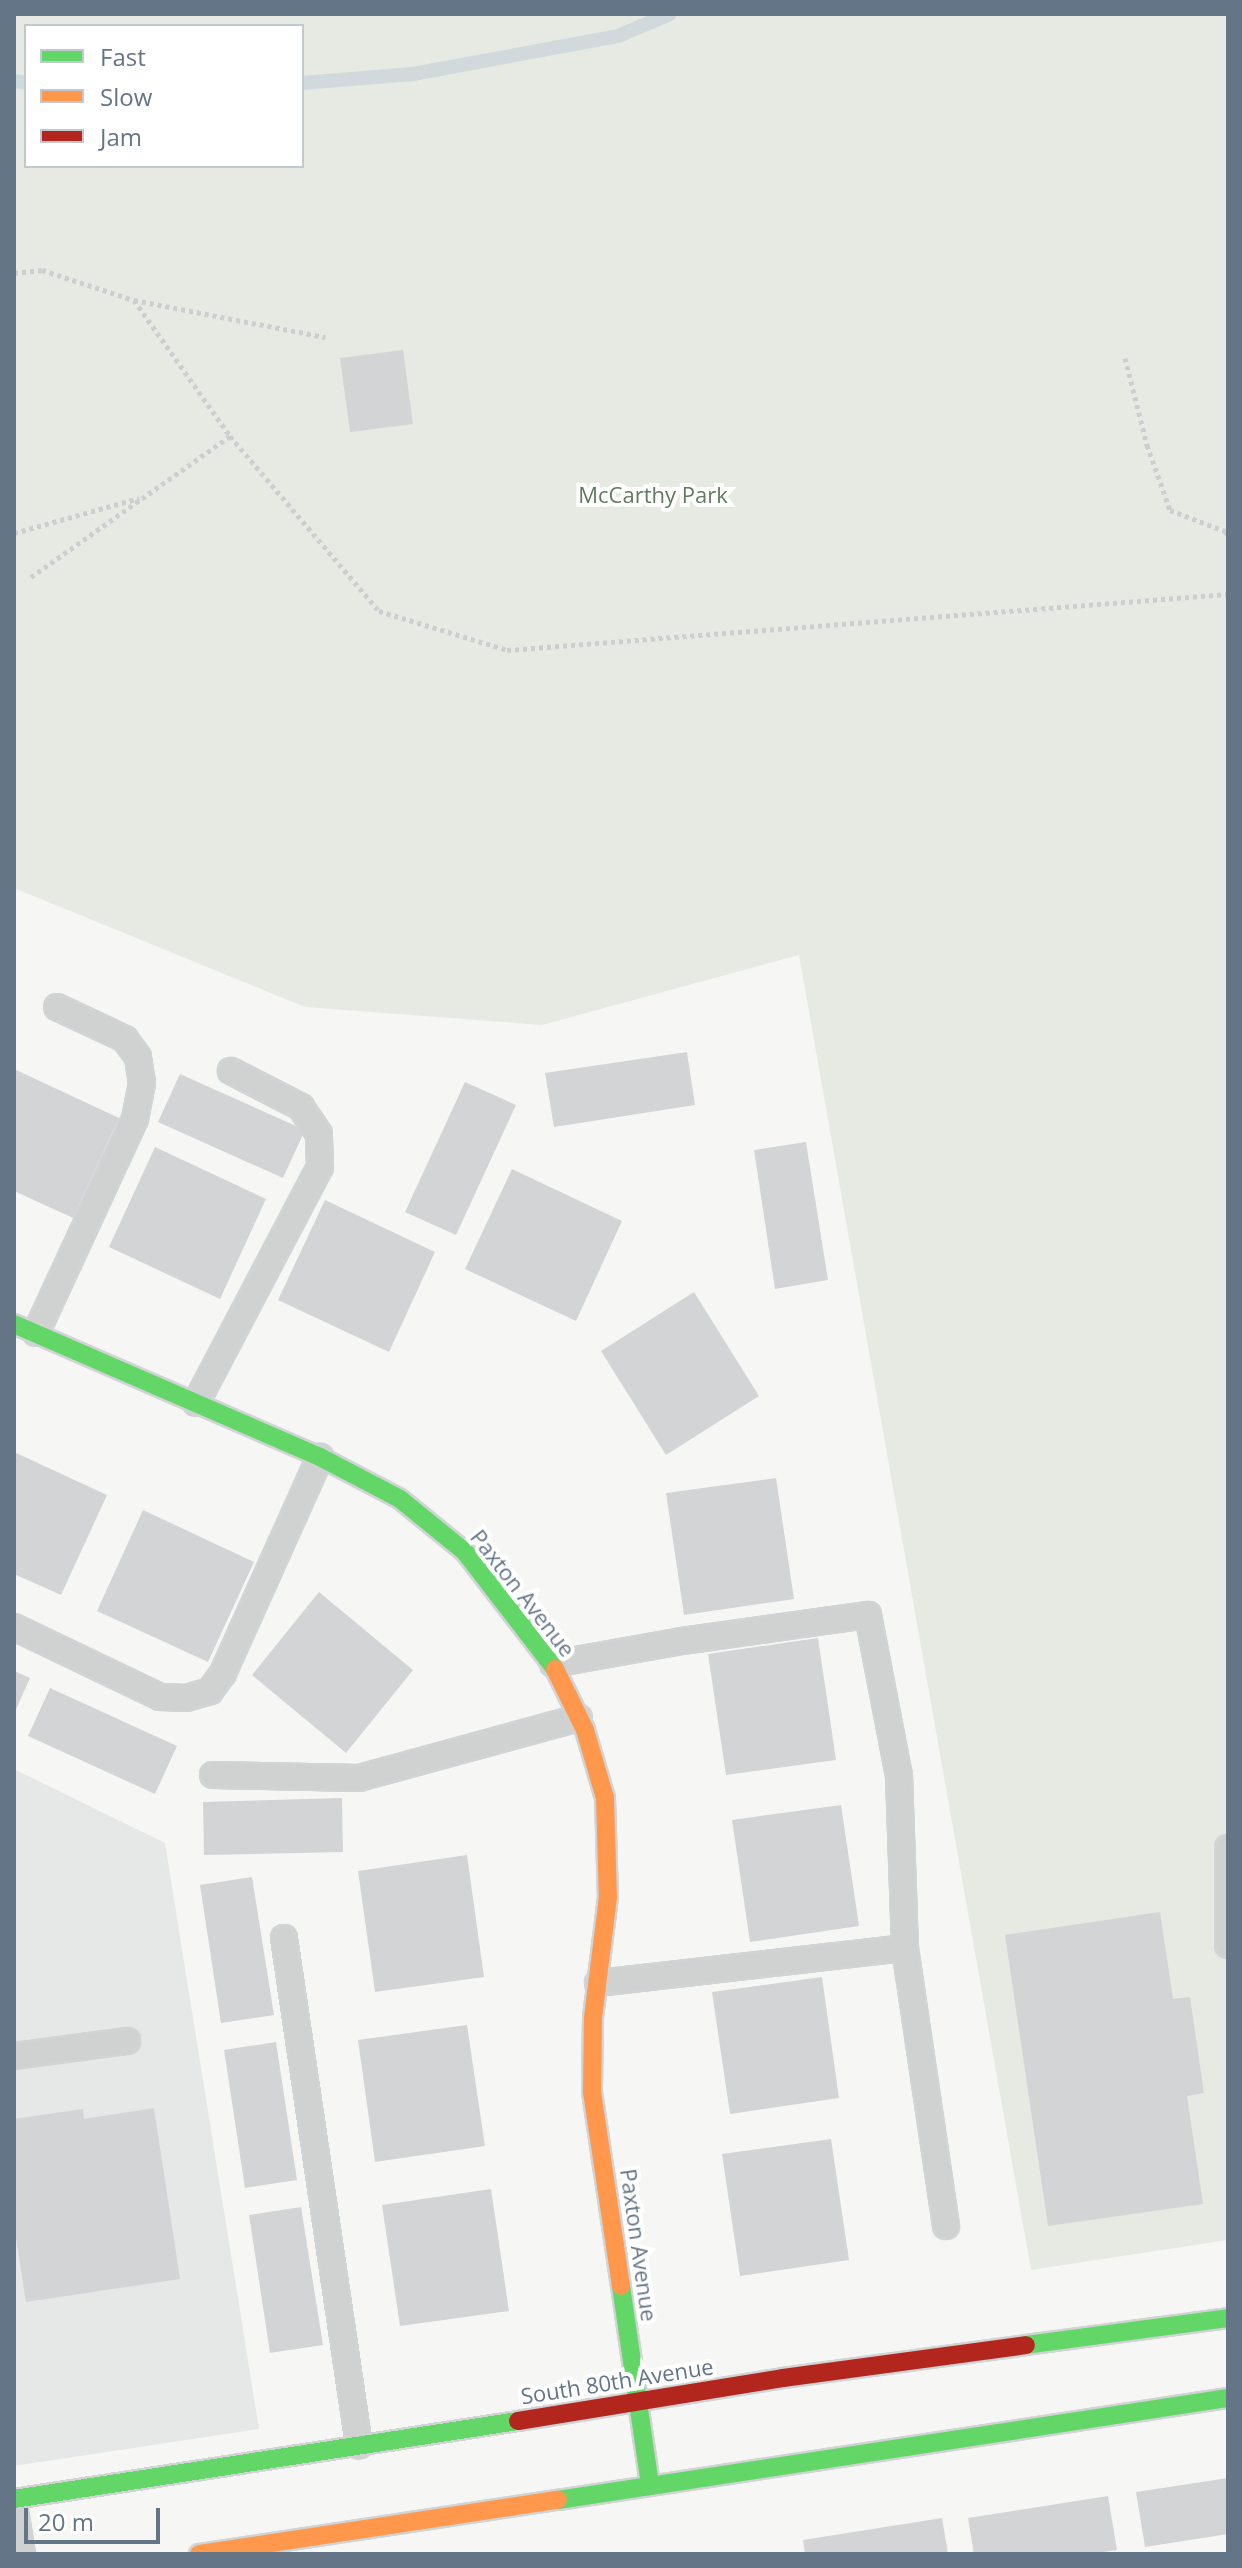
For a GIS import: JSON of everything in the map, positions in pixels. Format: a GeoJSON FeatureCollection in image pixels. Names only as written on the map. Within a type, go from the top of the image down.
{"type":"FeatureCollection","features":[{"type":"Feature","properties":{"kind":"street","name":"Paxton Avenue"},"geometry":{"type":"LineString","coordinates":[[21,1332],[320,1457],[400,1499],[465,1552],[553,1664],[579,1718],[605,1798],[608,1897],[593,2017],[592,2092],[650,2486]]}},
{"type":"Feature","properties":{"kind":"street","name":"South 80th Avenue"},"geometry":{"type":"LineString","coordinates":[[14,2502],[783,2378],[1228,2318]]}},
{"type":"Feature","properties":{"kind":"street"},"geometry":{"type":"LineString","coordinates":[[199,2554],[1228,2398]]}},
{"type":"Feature","properties":{"kind":"lane"},"geometry":{"type":"LineString","coordinates":[[21,1332],[135,1119],[142,1083],[138,1057],[125,1039],[57,1007]]}},
{"type":"Feature","properties":{"kind":"lane"},"geometry":{"type":"LineString","coordinates":[[196,1403],[320,1167],[319,1134],[301,1107],[231,1071]]}},
{"type":"Feature","properties":{"kind":"lane"},"geometry":{"type":"LineString","coordinates":[[14,1627],[160,1697],[186,1698],[210,1691],[223,1673],[320,1457]]}},
{"type":"Feature","properties":{"kind":"lane"},"geometry":{"type":"LineString","coordinates":[[553,1664],[682,1641],[868,1615],[899,1776],[905,1948],[946,2226]]}},
{"type":"Feature","properties":{"kind":"lane"},"geometry":{"type":"LineString","coordinates":[[213,1775],[359,1778],[579,1718]]}},
{"type":"Feature","properties":{"kind":"lane"},"geometry":{"type":"LineString","coordinates":[[1228,1848],[1228,1945]]}},
{"type":"Feature","properties":{"kind":"lane"},"geometry":{"type":"LineString","coordinates":[[284,1938],[359,2445]]}},
{"type":"Feature","properties":{"kind":"lane"},"geometry":{"type":"LineString","coordinates":[[598,1983],[905,1948]]}},
{"type":"Feature","properties":{"kind":"lane"},"geometry":{"type":"LineString","coordinates":[[14,2056],[127,2041]]}},
{"type":"Feature","properties":{"kind":"lane"},"geometry":{"type":"LineString","coordinates":[[14,2502],[22,2554]]}},
{"type":"Feature","properties":{"kind":"path"},"geometry":{"type":"LineString","coordinates":[[14,273],[42,270],[134,300],[325,337]]}},
{"type":"Feature","properties":{"kind":"path"},"geometry":{"type":"LineString","coordinates":[[134,300],[230,436],[379,611],[507,650],[1228,594]]}},
{"type":"Feature","properties":{"kind":"path"},"geometry":{"type":"LineString","coordinates":[[1125,358],[1147,445],[1170,510],[1225,531],[1228,535]]}},
{"type":"Feature","properties":{"kind":"path"},"geometry":{"type":"LineString","coordinates":[[31,577],[230,436]]}},
{"type":"Feature","properties":{"kind":"path"},"geometry":{"type":"LineString","coordinates":[[14,533],[144,496]]}},
{"type":"Feature","properties":{"kind":"shaded area"},"geometry":{"type":"Polygon","coordinates":[[[14,1769],[165,1843],[259,2429],[14,2466],[14,1769]]]}},
{"type":"Feature","properties":{"kind":"green space","name":"McCarthy Park"},"geometry":{"type":"Polygon","coordinates":[[[14,14],[1228,14],[1228,2240],[1031,2270],[799,955],[542,1025],[305,1007],[14,888],[14,14]]]}},
{"type":"Feature","properties":{"kind":"building"},"geometry":{"type":"Polygon","coordinates":[[[403,350],[413,424],[350,432],[340,358],[403,350]]]}},
{"type":"Feature","properties":{"kind":"building"},"geometry":{"type":"Polygon","coordinates":[[[687,1052],[695,1105],[554,1127],[545,1073],[687,1052]]]}},
{"type":"Feature","properties":{"kind":"building"},"geometry":{"type":"Polygon","coordinates":[[[14,1069],[119,1118],[73,1218],[14,1191],[14,1069]]]}},
{"type":"Feature","properties":{"kind":"building"},"geometry":{"type":"Polygon","coordinates":[[[180,1074],[305,1130],[283,1178],[158,1122],[180,1074]]]}},
{"type":"Feature","properties":{"kind":"building"},"geometry":{"type":"Polygon","coordinates":[[[465,1082],[516,1105],[456,1235],[405,1212],[465,1082]]]}},
{"type":"Feature","properties":{"kind":"building"},"geometry":{"type":"Polygon","coordinates":[[[806,1142],[828,1280],[775,1289],[754,1150],[806,1142]]]}},
{"type":"Feature","properties":{"kind":"building"},"geometry":{"type":"Polygon","coordinates":[[[155,1147],[266,1199],[220,1299],[109,1247],[155,1147]]]}},
{"type":"Feature","properties":{"kind":"building"},"geometry":{"type":"Polygon","coordinates":[[[512,1169],[622,1221],[576,1321],[465,1269],[512,1169]]]}},
{"type":"Feature","properties":{"kind":"building"},"geometry":{"type":"Polygon","coordinates":[[[325,1200],[435,1252],[389,1352],[278,1300],[325,1200]]]}},
{"type":"Feature","properties":{"kind":"building"},"geometry":{"type":"Polygon","coordinates":[[[694,1292],[759,1396],[666,1455],[601,1351],[694,1292]]]}},
{"type":"Feature","properties":{"kind":"building"},"geometry":{"type":"Polygon","coordinates":[[[14,1452],[107,1495],[61,1595],[14,1574],[14,1452]]]}},
{"type":"Feature","properties":{"kind":"building"},"geometry":{"type":"Polygon","coordinates":[[[776,1478],[794,1599],[684,1615],[666,1493],[776,1478]]]}},
{"type":"Feature","properties":{"kind":"building"},"geometry":{"type":"Polygon","coordinates":[[[143,1510],[254,1562],[208,1662],[97,1611],[143,1510]]]}},
{"type":"Feature","properties":{"kind":"building"},"geometry":{"type":"Polygon","coordinates":[[[319,1592],[413,1670],[346,1753],[252,1675],[319,1592]]]}},
{"type":"Feature","properties":{"kind":"building"},"geometry":{"type":"Polygon","coordinates":[[[818,1638],[836,1760],[726,1775],[708,1654],[818,1638]]]}},
{"type":"Feature","properties":{"kind":"building"},"geometry":{"type":"Polygon","coordinates":[[[14,1671],[30,1678],[14,1714],[14,1671]]]}},
{"type":"Feature","properties":{"kind":"building"},"geometry":{"type":"Polygon","coordinates":[[[50,1688],[177,1746],[155,1794],[28,1736],[50,1688]]]}},
{"type":"Feature","properties":{"kind":"building"},"geometry":{"type":"Polygon","coordinates":[[[342,1798],[343,1852],[204,1855],[203,1802],[342,1798]]]}},
{"type":"Feature","properties":{"kind":"building"},"geometry":{"type":"Polygon","coordinates":[[[841,1805],[859,1926],[750,1942],[732,1820],[841,1805]]]}},
{"type":"Feature","properties":{"kind":"building"},"geometry":{"type":"Polygon","coordinates":[[[467,1855],[484,1977],[375,1992],[358,1871],[467,1855]]]}},
{"type":"Feature","properties":{"kind":"building"},"geometry":{"type":"Polygon","coordinates":[[[252,1877],[274,2015],[221,2023],[200,1885],[252,1877]]]}},
{"type":"Feature","properties":{"kind":"building"},"geometry":{"type":"Polygon","coordinates":[[[1160,1912],[1173,1999],[1190,1997],[1204,2093],[1187,2096],[1203,2204],[1048,2226],[1005,1935],[1160,1912]]]}},
{"type":"Feature","properties":{"kind":"building"},"geometry":{"type":"Polygon","coordinates":[[[822,1977],[839,2098],[730,2114],[712,1992],[822,1977]]]}},
{"type":"Feature","properties":{"kind":"building"},"geometry":{"type":"Polygon","coordinates":[[[467,2025],[485,2146],[375,2162],[358,2040],[467,2025]]]}},
{"type":"Feature","properties":{"kind":"building"},"geometry":{"type":"Polygon","coordinates":[[[276,2042],[297,2180],[245,2188],[224,2050],[276,2042]]]}},
{"type":"Feature","properties":{"kind":"building"},"geometry":{"type":"Polygon","coordinates":[[[154,2108],[180,2279],[26,2302],[14,2225],[14,2119],[83,2109],[84,2119],[154,2108]]]}},
{"type":"Feature","properties":{"kind":"building"},"geometry":{"type":"Polygon","coordinates":[[[831,2139],[849,2260],[740,2276],[722,2154],[831,2139]]]}},
{"type":"Feature","properties":{"kind":"building"},"geometry":{"type":"Polygon","coordinates":[[[491,2189],[509,2311],[400,2326],[382,2205],[491,2189]]]}},
{"type":"Feature","properties":{"kind":"building"},"geometry":{"type":"Polygon","coordinates":[[[301,2207],[323,2345],[270,2353],[249,2215],[301,2207]]]}},
{"type":"Feature","properties":{"kind":"building"},"geometry":{"type":"Polygon","coordinates":[[[1228,2478],[1228,2534],[1145,2547],[1136,2492],[1228,2478]]]}},
{"type":"Feature","properties":{"kind":"building"},"geometry":{"type":"Polygon","coordinates":[[[1108,2496],[1117,2550],[1091,2554],[974,2554],[968,2518],[1108,2496]]]}},
{"type":"Feature","properties":{"kind":"building"},"geometry":{"type":"Polygon","coordinates":[[[942,2518],[948,2554],[805,2554],[803,2540],[942,2518]]]}},
{"type":"Feature","properties":{"kind":"waterway"},"geometry":{"type":"LineString","coordinates":[[304,83],[413,74],[618,36],[670,14]]}},
{"type":"Feature","properties":{"kind":"waterway"},"geometry":{"type":"LineString","coordinates":[[14,81],[24,83]]}},
{"type":"Feature","properties":{"kind":"traffic: fast"},"geometry":{"type":"LineString","coordinates":[[14,1324],[320,1457],[400,1499],[465,1552],[555,1669]]}},
{"type":"Feature","properties":{"kind":"traffic: fast"},"geometry":{"type":"LineString","coordinates":[[621,2286],[650,2486]]}},
{"type":"Feature","properties":{"kind":"traffic: fast"},"geometry":{"type":"LineString","coordinates":[[1026,2345],[1228,2318]]}},
{"type":"Feature","properties":{"kind":"traffic: fast"},"geometry":{"type":"LineString","coordinates":[[558,2500],[1228,2398]]}},
{"type":"Feature","properties":{"kind":"traffic: fast"},"geometry":{"type":"LineString","coordinates":[[14,2499],[518,2421]]}},
{"type":"Feature","properties":{"kind":"traffic: slow"},"geometry":{"type":"LineString","coordinates":[[555,1669],[585,1730],[605,1798],[608,1897],[593,2017],[592,2092],[621,2286]]}},
{"type":"Feature","properties":{"kind":"traffic: slow"},"geometry":{"type":"LineString","coordinates":[[199,2554],[558,2500]]}},
{"type":"Feature","properties":{"kind":"traffic: jam"},"geometry":{"type":"LineString","coordinates":[[518,2421],[783,2378],[1026,2345]]}}]}
